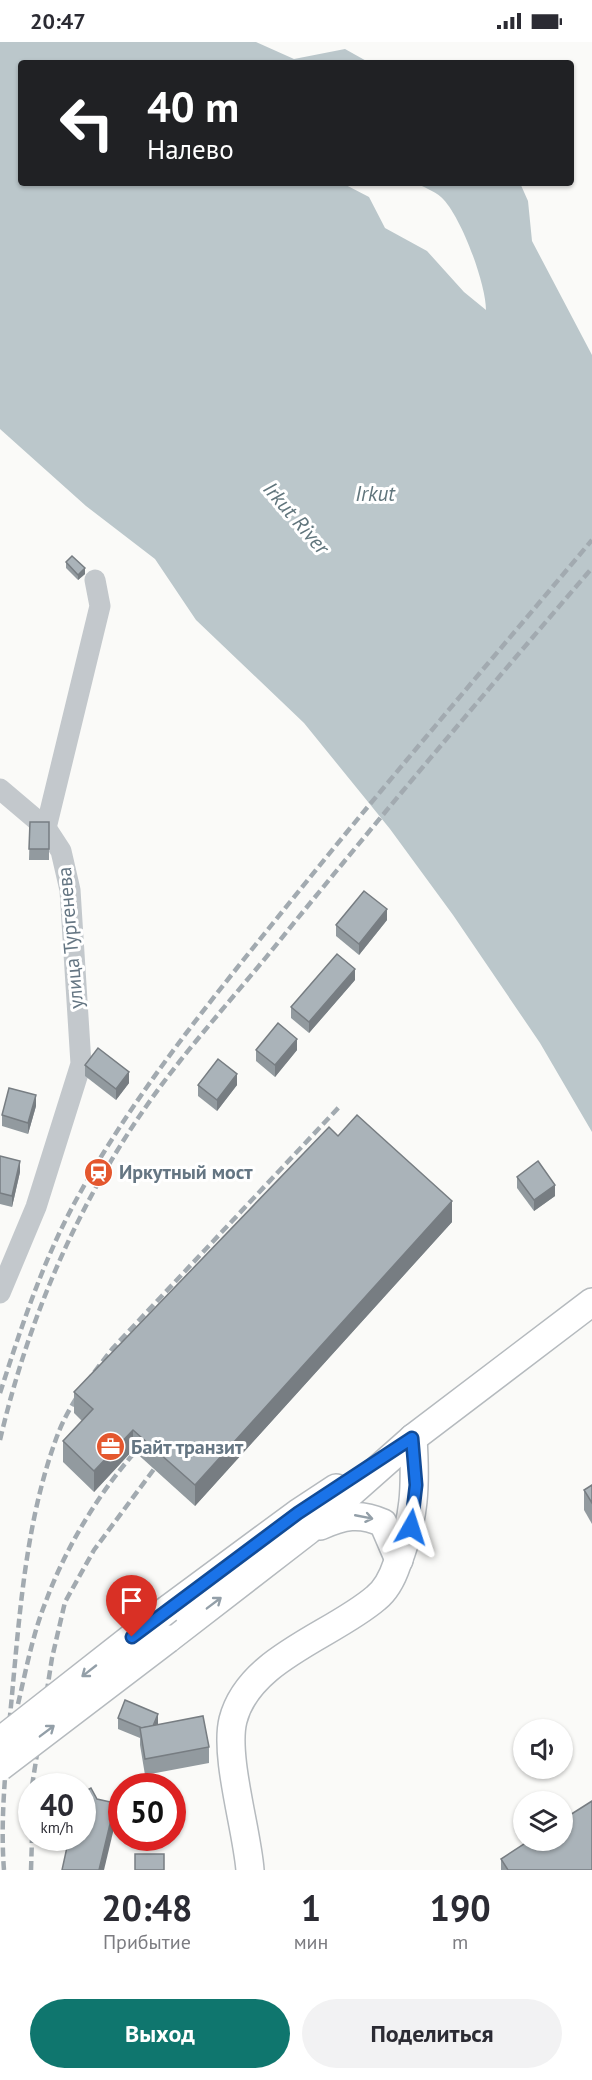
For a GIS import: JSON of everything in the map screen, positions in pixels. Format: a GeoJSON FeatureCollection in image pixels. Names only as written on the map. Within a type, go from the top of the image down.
{"type":"FeatureCollection","features":[{"type":"Feature","properties":{"kind":"main road"},"geometry":{"type":"LineString","coordinates":[[0,1741],[168,1609],[298,1513],[412,1438],[585,1308]]}},
{"type":"Feature","properties":{"kind":"main road"},"geometry":{"type":"LineString","coordinates":[[0,1767],[309,1530],[412,1438]]}},
{"type":"Feature","properties":{"kind":"main road"},"geometry":{"type":"LineString","coordinates":[[250,1870],[232,1751],[232,1722],[242,1697],[270,1667],[377,1598],[392,1577],[411,1527],[415,1495],[412,1438]]}},
{"type":"Feature","properties":{"kind":"main road"},"geometry":{"type":"LineString","coordinates":[[309,1530],[345,1515],[367,1516],[383,1523],[399,1560]]}},
{"type":"Feature","properties":{"kind":"street"},"geometry":{"type":"LineString","coordinates":[[46,828],[100,606],[95,580]]}},
{"type":"Feature","properties":{"kind":"street","name":"улица Тургенева"},"geometry":{"type":"LineString","coordinates":[[0,789],[46,828],[61,851],[70,890],[81,1064],[36,1207],[0,1293]]}},
{"type":"Feature","properties":{"kind":"water","name":"Irkut"},"geometry":{"type":"Polygon","coordinates":[[[0,42],[256,42],[294,59],[345,49],[365,60],[18,60],[18,186],[348,186],[369,197],[385,228],[427,251],[464,292],[486,310],[482,284],[464,234],[449,206],[441,197],[422,186],[521,186],[528,201],[532,241],[592,355],[592,1132],[540,1043],[453,915],[390,829],[304,723],[196,620],[155,559],[86,506],[0,429],[0,42]]]}},
{"type":"Feature","properties":{"kind":"building"},"geometry":{"type":"Polygon","coordinates":[[[72,556],[85,568],[78,575],[66,562],[72,556]]]}},
{"type":"Feature","properties":{"kind":"building"},"geometry":{"type":"Polygon","coordinates":[[[30,822],[49,822],[49,849],[29,849],[30,822]]]}},
{"type":"Feature","properties":{"kind":"building"},"geometry":{"type":"Polygon","coordinates":[[[364,891],[387,909],[359,944],[336,925],[364,891]]]}},
{"type":"Feature","properties":{"kind":"building"},"geometry":{"type":"Polygon","coordinates":[[[337,954],[355,969],[309,1022],[291,1007],[337,954]]]}},
{"type":"Feature","properties":{"kind":"building"},"geometry":{"type":"Polygon","coordinates":[[[278,1023],[297,1039],[275,1065],[256,1050],[278,1023]]]}},
{"type":"Feature","properties":{"kind":"building"},"geometry":{"type":"Polygon","coordinates":[[[98,1048],[129,1072],[116,1089],[85,1065],[98,1048]]]}},
{"type":"Feature","properties":{"kind":"building"},"geometry":{"type":"Polygon","coordinates":[[[218,1059],[237,1074],[217,1100],[198,1085],[218,1059]]]}},
{"type":"Feature","properties":{"kind":"building"},"geometry":{"type":"Polygon","coordinates":[[[9,1088],[36,1095],[28,1123],[2,1115],[9,1088]]]}},
{"type":"Feature","properties":{"kind":"building"},"geometry":{"type":"Polygon","coordinates":[[[357,1115],[452,1201],[195,1485],[133,1430],[94,1471],[63,1441],[93,1409],[74,1392],[329,1127],[338,1136],[357,1115]]]}},
{"type":"Feature","properties":{"kind":"building"},"geometry":{"type":"Polygon","coordinates":[[[0,1156],[20,1161],[12,1196],[0,1193],[0,1156]]]}},
{"type":"Feature","properties":{"kind":"building"},"geometry":{"type":"Polygon","coordinates":[[[538,1161],[555,1185],[534,1200],[517,1177],[538,1161]]]}},
{"type":"Feature","properties":{"kind":"building"},"geometry":{"type":"Polygon","coordinates":[[[592,1485],[592,1503],[584,1490],[592,1485]]]}},
{"type":"Feature","properties":{"kind":"building"},"geometry":{"type":"Polygon","coordinates":[[[125,1700],[158,1714],[153,1726],[142,1728],[118,1718],[125,1700]]]}},
{"type":"Feature","properties":{"kind":"building"},"geometry":{"type":"Polygon","coordinates":[[[203,1716],[209,1747],[145,1759],[140,1728],[203,1716]]]}},
{"type":"Feature","properties":{"kind":"building"},"geometry":{"type":"Polygon","coordinates":[[[96,1797],[108,1801],[108,1832],[99,1870],[62,1870],[66,1851],[96,1851],[96,1797]]]}},
{"type":"Feature","properties":{"kind":"building"},"geometry":{"type":"Polygon","coordinates":[[[592,1801],[592,1870],[508,1870],[501,1859],[513,1851],[573,1851],[573,1813],[592,1801]]]}},
{"type":"Feature","properties":{"kind":"building"},"geometry":{"type":"Polygon","coordinates":[[[135,1854],[164,1854],[164,1870],[135,1870],[135,1854]]]}},
{"type":"Feature","properties":{"kind":"railway"},"geometry":{"type":"LineString","coordinates":[[0,1393],[52,1248],[75,1202],[121,1125],[199,1017],[320,865],[592,540]]}},
{"type":"Feature","properties":{"kind":"railway"},"geometry":{"type":"LineString","coordinates":[[0,1440],[12,1392],[43,1300],[83,1212],[132,1127],[160,1087],[326,883],[592,568]]}},
{"type":"Feature","properties":{"kind":"railway"},"geometry":{"type":"LineString","coordinates":[[4,1870],[5,1774],[24,1576],[45,1472],[61,1426],[81,1391],[113,1348],[340,1106]]}},
{"type":"Feature","properties":{"kind":"railway"},"geometry":{"type":"LineString","coordinates":[[18,1704],[41,1613],[65,1558],[101,1495],[146,1440]]}},
{"type":"Feature","properties":{"kind":"railway"},"geometry":{"type":"LineString","coordinates":[[34,1773],[52,1658],[65,1602],[94,1550],[163,1457]]}},
{"type":"Feature","properties":{"kind":"railway"},"geometry":{"type":"LineString","coordinates":[[31,1870],[32,1851]]}},
{"type":"Feature","properties":{"kind":"place","name":"Иркутный мост"},"geometry":{"type":"Point","coordinates":[98,1172]}},
{"type":"Feature","properties":{"kind":"place","name":"Байт транзит"},"geometry":{"type":"Point","coordinates":[110,1447]}},
{"type":"Feature","properties":{"kind":"route"},"geometry":{"type":"LineString","coordinates":[[132,1637],[298,1513],[412,1438],[416,1485],[411,1527]]}},
{"type":"Feature","properties":{"kind":"water label","name":"Irkut River"},"geometry":{"type":"Point","coordinates":[296,518]}}]}
